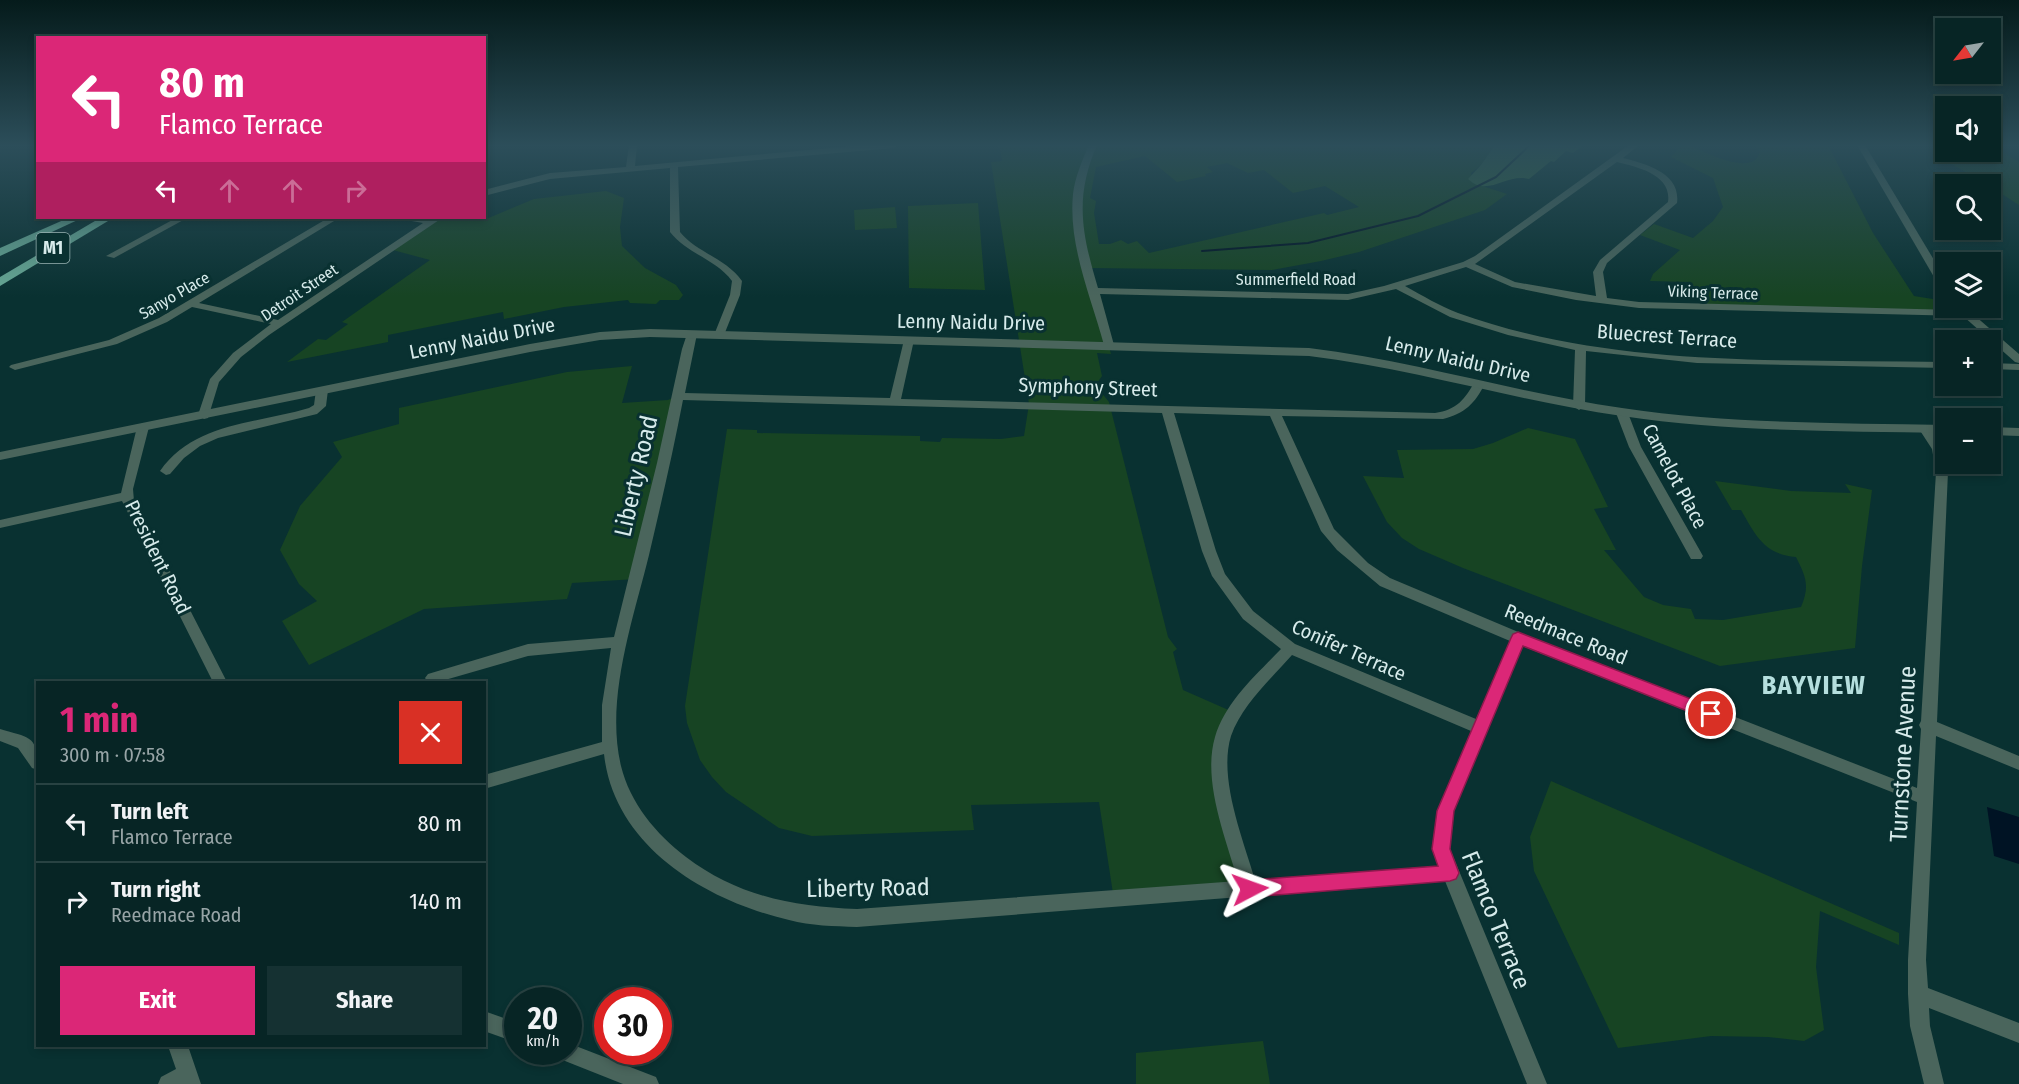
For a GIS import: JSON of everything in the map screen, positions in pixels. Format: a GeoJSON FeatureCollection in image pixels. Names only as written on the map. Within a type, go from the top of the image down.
{"type":"FeatureCollection","features":[{"type":"Feature","properties":{"kind":"highway","name":"M1"},"geometry":{"type":"LineString","coordinates":[[0,252],[74,219]]}},
{"type":"Feature","properties":{"kind":"highway","name":"M1"},"geometry":{"type":"LineString","coordinates":[[0,282],[105,219]]}},
{"type":"Feature","properties":{"kind":"highway"},"geometry":{"type":"LineString","coordinates":[[0,288],[38,258]]}},
{"type":"Feature","properties":{"kind":"street"},"geometry":{"type":"LineString","coordinates":[[674,196],[675,232],[686,244],[724,267],[737,281],[735,295],[718,334]]}},
{"type":"Feature","properties":{"kind":"street"},"geometry":{"type":"LineString","coordinates":[[1076,196],[1078,231],[1109,345]]}},
{"type":"Feature","properties":{"kind":"street","name":"Summerfield Road"},"geometry":{"type":"LineString","coordinates":[[1094,291],[1348,297],[1397,286],[1467,264],[1566,196]]}},
{"type":"Feature","properties":{"kind":"street"},"geometry":{"type":"LineString","coordinates":[[1602,300],[1598,272],[1603,262],[1672,203],[1674,196]]}},
{"type":"Feature","properties":{"kind":"street"},"geometry":{"type":"LineString","coordinates":[[1892,196],[1935,270]]}},
{"type":"Feature","properties":{"kind":"street"},"geometry":{"type":"LineString","coordinates":[[111,256],[180,219]]}},
{"type":"Feature","properties":{"kind":"street","name":"Sanyo Place"},"geometry":{"type":"LineString","coordinates":[[15,367],[113,342],[163,320],[331,219]]}},
{"type":"Feature","properties":{"kind":"street","name":"Detroit Street"},"geometry":{"type":"LineString","coordinates":[[204,415],[210,389],[222,370],[250,344],[434,220]]}},
{"type":"Feature","properties":{"kind":"street","name":"Viking Terrace"},"geometry":{"type":"LineString","coordinates":[[1467,264],[1512,284],[1602,300],[1639,304],[1935,309]]}},
{"type":"Feature","properties":{"kind":"street","name":"Bluecrest Terrace"},"geometry":{"type":"LineString","coordinates":[[1397,286],[1443,310],[1466,319],[1510,332],[1581,348],[1697,359],[1935,365]]}},
{"type":"Feature","properties":{"kind":"street"},"geometry":{"type":"LineString","coordinates":[[191,304],[279,323]]}},
{"type":"Feature","properties":{"kind":"street"},"geometry":{"type":"LineString","coordinates":[[1972,318],[2019,360]]}},
{"type":"Feature","properties":{"kind":"street","name":"Lenny Naidu Drive"},"geometry":{"type":"LineString","coordinates":[[0,456],[570,340],[626,334],[718,334],[1250,349],[1329,354],[1387,362],[1579,406],[1622,413],[1714,422],[1935,429]]}},
{"type":"Feature","properties":{"kind":"street","name":"Liberty Road"},"geometry":{"type":"LineString","coordinates":[[692,334],[621,642],[610,713],[610,746],[624,801],[653,840],[672,858],[701,878],[759,905],[826,917],[856,918],[1450,873]]}},
{"type":"Feature","properties":{"kind":"street"},"geometry":{"type":"LineString","coordinates":[[895,401],[909,340]]}},
{"type":"Feature","properties":{"kind":"street"},"geometry":{"type":"LineString","coordinates":[[1579,406],[1581,348]]}},
{"type":"Feature","properties":{"kind":"street"},"geometry":{"type":"LineString","coordinates":[[2001,366],[2019,367]]}},
{"type":"Feature","properties":{"kind":"street","name":"Symphony Street"},"geometry":{"type":"LineString","coordinates":[[678,396],[1443,416],[1456,413],[1467,405],[1475,395],[1479,383]]}},
{"type":"Feature","properties":{"kind":"street"},"geometry":{"type":"LineString","coordinates":[[166,471],[183,451],[218,433],[296,417],[317,409],[320,406],[322,390]]}},
{"type":"Feature","properties":{"kind":"street","name":"Conifer Terrace"},"geometry":{"type":"LineString","coordinates":[[1167,409],[1209,550],[1219,576],[1248,615],[1290,648],[1481,728]]}},
{"type":"Feature","properties":{"kind":"street","name":"Reedmace Road"},"geometry":{"type":"LineString","coordinates":[[1274,412],[1318,511],[1342,547],[1385,582],[1518,638],[1925,798]]}},
{"type":"Feature","properties":{"kind":"street","name":"Camelot Place"},"geometry":{"type":"LineString","coordinates":[[1622,413],[1635,447],[1696,556]]}},
{"type":"Feature","properties":{"kind":"street","name":"President Road"},"geometry":{"type":"LineString","coordinates":[[143,427],[127,496],[220,681]]}},
{"type":"Feature","properties":{"kind":"street","name":"Turnstone Avenue"},"geometry":{"type":"LineString","coordinates":[[1925,429],[1938,449],[1942,472],[1917,960],[1920,1026],[1934,1084]]}},
{"type":"Feature","properties":{"kind":"street"},"geometry":{"type":"LineString","coordinates":[[2001,431],[2019,432]]}},
{"type":"Feature","properties":{"kind":"street"},"geometry":{"type":"LineString","coordinates":[[0,524],[127,496]]}},
{"type":"Feature","properties":{"kind":"street","name":"Flamco Terrace"},"geometry":{"type":"LineString","coordinates":[[1518,638],[1446,811],[1441,849],[1538,1084]]}},
{"type":"Feature","properties":{"kind":"street"},"geometry":{"type":"LineString","coordinates":[[433,678],[528,650],[621,642]]}},
{"type":"Feature","properties":{"kind":"street"},"geometry":{"type":"LineString","coordinates":[[1250,889],[1223,794],[1220,746],[1230,720],[1290,648]]}},
{"type":"Feature","properties":{"kind":"street"},"geometry":{"type":"LineString","coordinates":[[1928,725],[2019,763]]}},
{"type":"Feature","properties":{"kind":"street"},"geometry":{"type":"LineString","coordinates":[[0,735],[24,743],[36,761]]}},
{"type":"Feature","properties":{"kind":"street"},"geometry":{"type":"LineString","coordinates":[[486,781],[610,746]]}},
{"type":"Feature","properties":{"kind":"street"},"geometry":{"type":"LineString","coordinates":[[1918,994],[2019,1033]]}},
{"type":"Feature","properties":{"kind":"street"},"geometry":{"type":"LineString","coordinates":[[486,1022],[504,1028]]}},
{"type":"Feature","properties":{"kind":"street"},"geometry":{"type":"LineString","coordinates":[[168,1084],[189,1079],[178,1047]]}},
{"type":"Feature","properties":{"kind":"street"},"geometry":{"type":"LineString","coordinates":[[582,1058],[649,1084]]}},
{"type":"Feature","properties":{"kind":"green space"},"geometry":{"type":"Polygon","coordinates":[[[565,196],[618,196],[624,198],[620,227],[622,246],[645,268],[676,285],[683,295],[679,300],[660,300],[656,304],[630,303],[628,300],[564,307],[504,319],[503,312],[388,335],[388,342],[287,362],[318,339],[326,340],[348,324],[342,322],[430,260],[389,249],[435,219],[486,219],[534,199],[565,196]]]}},
{"type":"Feature","properties":{"kind":"green space"},"geometry":{"type":"Polygon","coordinates":[[[996,196],[1090,196],[1090,198],[1096,201],[1094,213],[1099,244],[1110,244],[1121,240],[1128,244],[1137,241],[1149,253],[1359,207],[1341,196],[1505,196],[1485,210],[1359,252],[1272,270],[1088,268],[1111,354],[1097,353],[1102,376],[1097,387],[1109,402],[1168,637],[1177,649],[1173,652],[1183,690],[1233,712],[1219,746],[1249,889],[1114,900],[1099,802],[971,805],[974,830],[812,836],[779,828],[726,792],[700,760],[687,723],[685,706],[727,429],[757,430],[757,433],[920,436],[920,441],[940,442],[942,438],[1001,439],[1024,436],[1029,404],[996,196]]]}},
{"type":"Feature","properties":{"kind":"green space"},"geometry":{"type":"Polygon","coordinates":[[[1719,196],[1854,196],[1873,233],[1914,296],[1935,299],[1935,312],[1709,306],[1689,282],[1650,281],[1653,274],[1680,250],[1640,235],[1654,224],[1693,238],[1713,221],[1723,207],[1719,196]]]}},
{"type":"Feature","properties":{"kind":"green space"},"geometry":{"type":"Polygon","coordinates":[[[2004,196],[2019,196],[2019,205],[2004,196]]]}},
{"type":"Feature","properties":{"kind":"green space"},"geometry":{"type":"Polygon","coordinates":[[[978,203],[985,290],[909,288],[908,206],[978,203]]]}},
{"type":"Feature","properties":{"kind":"green space"},"geometry":{"type":"Polygon","coordinates":[[[895,207],[897,228],[855,230],[854,210],[895,207]]]}},
{"type":"Feature","properties":{"kind":"green space"},"geometry":{"type":"Polygon","coordinates":[[[632,366],[622,403],[668,400],[677,396],[636,579],[572,583],[567,599],[424,609],[309,665],[282,621],[317,601],[299,584],[280,550],[300,506],[342,457],[333,442],[399,424],[399,408],[567,372],[632,366]]]}},
{"type":"Feature","properties":{"kind":"green space"},"geometry":{"type":"Polygon","coordinates":[[[1528,428],[1575,439],[1608,507],[1594,509],[1616,550],[1604,550],[1644,597],[1663,605],[1691,609],[1695,619],[1723,620],[1801,607],[1806,587],[1796,557],[1768,548],[1751,528],[1741,510],[1732,510],[1715,481],[1791,491],[1851,493],[1845,484],[1872,490],[1862,566],[1855,648],[1720,666],[1419,549],[1402,538],[1387,522],[1363,476],[1404,478],[1397,450],[1473,449],[1528,428]]]}},
{"type":"Feature","properties":{"kind":"green space"},"geometry":{"type":"Polygon","coordinates":[[[1551,781],[1899,933],[1899,945],[1820,911],[1816,967],[1824,1030],[1804,1041],[1768,1037],[1711,1036],[1618,1048],[1534,871],[1530,837],[1551,781]]]}},
{"type":"Feature","properties":{"kind":"green space"},"geometry":{"type":"Polygon","coordinates":[[[1263,1041],[1270,1084],[1136,1084],[1136,1053],[1263,1041]]]}},
{"type":"Feature","properties":{"kind":"water"},"geometry":{"type":"Polygon","coordinates":[[[1987,807],[2019,817],[2019,864],[1994,856],[1987,807]]]}},
{"type":"Feature","properties":{"kind":"waterway"},"geometry":{"type":"LineString","coordinates":[[1202,251],[1308,243],[1418,216],[1459,196]]}},
{"type":"Feature","properties":{"kind":"district","name":"BAYVIEW"},"geometry":{"type":"Point","coordinates":[1814,685]}},
{"type":"Feature","properties":{"kind":"route"},"geometry":{"type":"LineString","coordinates":[[1250,889],[1450,873],[1441,849],[1441,832],[1446,811],[1518,638],[1711,714]]}}]}
